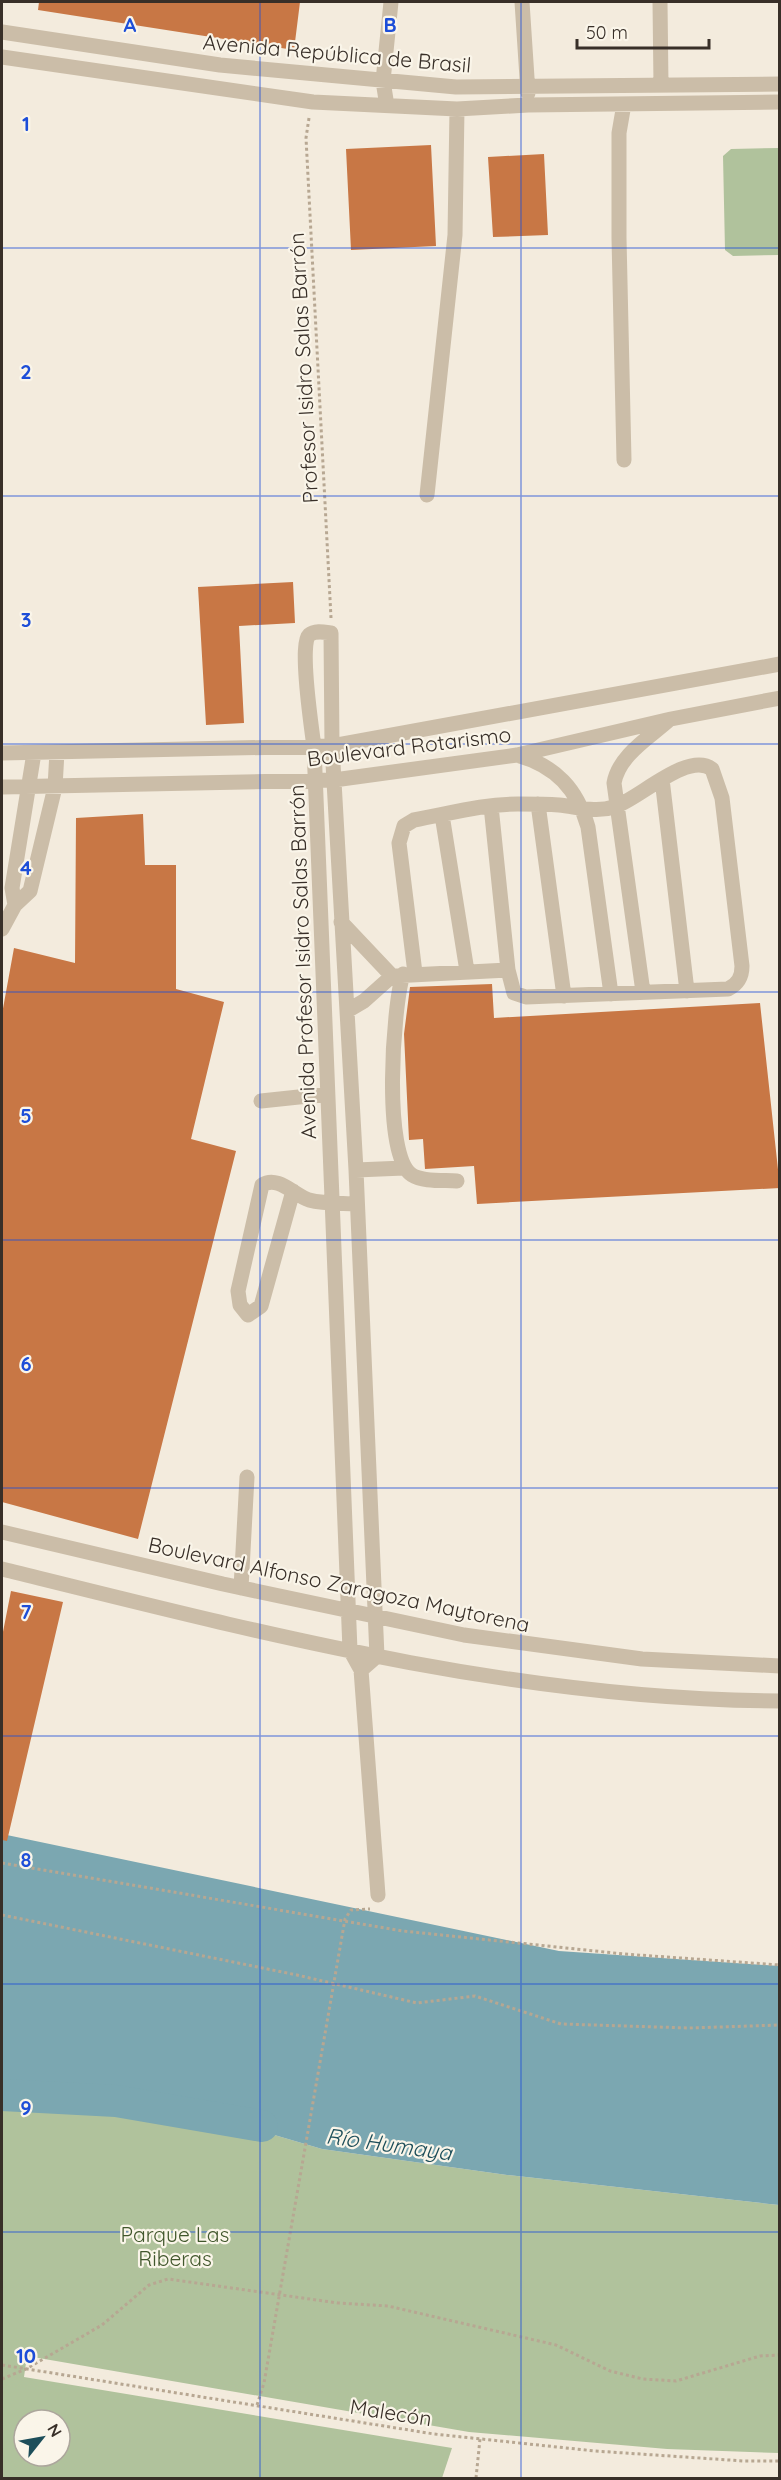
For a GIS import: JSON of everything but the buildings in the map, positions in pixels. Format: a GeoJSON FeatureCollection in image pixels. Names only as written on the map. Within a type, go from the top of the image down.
{"type":"FeatureCollection","features":[{"type":"Feature","properties":{"kind":"street"},"geometry":{"type":"LineString","coordinates":[[387,106],[383,81],[392,2]]}},
{"type":"Feature","properties":{"kind":"street"},"geometry":{"type":"LineString","coordinates":[[522,2],[528,105]]}},
{"type":"Feature","properties":{"kind":"street"},"geometry":{"type":"LineString","coordinates":[[660,2],[661,85]]}},
{"type":"Feature","properties":{"kind":"street","name":"Avenida República de Brasil"},"geometry":{"type":"LineString","coordinates":[[2,32],[56,42],[220,65],[456,87],[780,84]]}},
{"type":"Feature","properties":{"kind":"street"},"geometry":{"type":"LineString","coordinates":[[54,65],[56,42]]}},
{"type":"Feature","properties":{"kind":"street","name":"Avenida República de Brasil"},"geometry":{"type":"LineString","coordinates":[[2,57],[313,102],[457,109],[528,105],[780,102]]}},
{"type":"Feature","properties":{"kind":"street"},"geometry":{"type":"LineString","coordinates":[[624,105],[619,133],[624,460]]}},
{"type":"Feature","properties":{"kind":"street"},"geometry":{"type":"LineString","coordinates":[[428,495],[455,235],[457,109]]}},
{"type":"Feature","properties":{"kind":"street","name":"Avenida Profesor Isidro Salas Barrón"},"geometry":{"type":"LineString","coordinates":[[377,1656],[356,1170],[332,746],[331,633],[317,632],[305,640],[306,686],[316,780],[348,1609],[350,1650],[362,1670],[378,1895]]}},
{"type":"Feature","properties":{"kind":"street","name":"Boulevard Rotarismo"},"geometry":{"type":"LineString","coordinates":[[2,753],[332,746],[780,664]]}},
{"type":"Feature","properties":{"kind":"street","name":"Boulevard Rotarismo"},"geometry":{"type":"LineString","coordinates":[[2,787],[334,780],[517,755],[671,718],[780,698]]}},
{"type":"Feature","properties":{"kind":"street"},"geometry":{"type":"LineString","coordinates":[[643,992],[614,783],[620,766],[671,718]]}},
{"type":"Feature","properties":{"kind":"street"},"geometry":{"type":"LineString","coordinates":[[2,929],[15,905],[30,891],[55,787],[57,752]]}},
{"type":"Feature","properties":{"kind":"street"},"geometry":{"type":"LineString","coordinates":[[15,905],[7,887],[34,753]]}},
{"type":"Feature","properties":{"kind":"street"},"geometry":{"type":"LineString","coordinates":[[517,755],[533,759],[557,775],[576,794],[583,810],[588,827],[611,994]]}},
{"type":"Feature","properties":{"kind":"street"},"geometry":{"type":"LineString","coordinates":[[457,1181],[414,1176],[404,1168],[396,1145],[392,1098],[397,1008],[404,974],[399,843],[404,826],[414,820],[491,806],[538,804],[583,810],[616,806],[662,779],[700,765],[708,766],[716,776],[722,798],[742,966],[739,980],[728,988],[519,996],[511,987],[508,970],[491,806]]}},
{"type":"Feature","properties":{"kind":"street"},"geometry":{"type":"LineString","coordinates":[[662,779],[687,991]]}},
{"type":"Feature","properties":{"kind":"street"},"geometry":{"type":"LineString","coordinates":[[538,804],[564,996]]}},
{"type":"Feature","properties":{"kind":"street"},"geometry":{"type":"LineString","coordinates":[[442,815],[467,971]]}},
{"type":"Feature","properties":{"kind":"street"},"geometry":{"type":"LineString","coordinates":[[7,887],[30,891]]}},
{"type":"Feature","properties":{"kind":"street"},"geometry":{"type":"LineString","coordinates":[[341,922],[404,974]]}},
{"type":"Feature","properties":{"kind":"street"},"geometry":{"type":"LineString","coordinates":[[347,1011],[404,974],[508,970]]}},
{"type":"Feature","properties":{"kind":"street"},"geometry":{"type":"LineString","coordinates":[[261,1101],[327,1094]]}},
{"type":"Feature","properties":{"kind":"street"},"geometry":{"type":"LineString","coordinates":[[356,1170],[404,1168]]}},
{"type":"Feature","properties":{"kind":"street"},"geometry":{"type":"LineString","coordinates":[[293,1191],[261,1306],[248,1315],[240,1305],[238,1291],[258,1191],[262,1185],[272,1182],[293,1191],[310,1200],[357,1204]]}},
{"type":"Feature","properties":{"kind":"street"},"geometry":{"type":"LineString","coordinates":[[241,1588],[247,1477]]}},
{"type":"Feature","properties":{"kind":"street","name":"Boulevard Alfonso Zaragoza Maytorena"},"geometry":{"type":"LineString","coordinates":[[2,1532],[241,1588],[348,1609],[375,1618],[476,1637],[642,1659],[780,1666]]}},
{"type":"Feature","properties":{"kind":"street"},"geometry":{"type":"LineString","coordinates":[[2,1572],[377,1656],[473,1674],[632,1695],[780,1701]]}},
{"type":"Feature","properties":{"kind":"street"},"geometry":{"type":"LineString","coordinates":[[362,1670],[377,1656]]}},
{"type":"Feature","properties":{"kind":"path","name":"Profesor Isidro Salas Barrón"},"geometry":{"type":"LineString","coordinates":[[313,102],[306,138],[331,633]]}},
{"type":"Feature","properties":{"kind":"path"},"geometry":{"type":"LineString","coordinates":[[2,1863],[403,1930],[612,1953],[780,1965]]}},
{"type":"Feature","properties":{"kind":"path"},"geometry":{"type":"LineString","coordinates":[[257,2405],[264,2383],[345,1919],[351,1910],[372,1908],[378,1895]]}},
{"type":"Feature","properties":{"kind":"path"},"geometry":{"type":"LineString","coordinates":[[2,1915],[297,1975],[417,2003],[475,1996],[561,2024],[689,2028],[780,2025]]}},
{"type":"Feature","properties":{"kind":"path"},"geometry":{"type":"LineString","coordinates":[[2,2379],[26,2369],[102,2325],[150,2285],[168,2279],[338,2303],[388,2306],[556,2345],[610,2371],[643,2379],[676,2381],[760,2356],[780,2355]]}},
{"type":"Feature","properties":{"kind":"path","name":"Malecón"},"geometry":{"type":"LineString","coordinates":[[2,2365],[480,2439],[594,2451],[744,2461],[780,2461]]}},
{"type":"Feature","properties":{"kind":"path"},"geometry":{"type":"LineString","coordinates":[[476,2478],[480,2439]]}},
{"type":"Feature","properties":{"kind":"green space"},"geometry":{"type":"Polygon","coordinates":[[[779,148],[779,255],[733,256],[725,250],[723,156],[731,149],[779,148]]]}},
{"type":"Feature","properties":{"kind":"green space","name":"Parque Las Riberas"},"geometry":{"type":"Polygon","coordinates":[[[104,2099],[210,2116],[322,2149],[507,2175],[779,2205],[779,2453],[667,2449],[469,2432],[27,2356],[24,2377],[452,2448],[442,2478],[2,2478],[2,2102],[104,2099]]]}},
{"type":"Feature","properties":{"kind":"water"},"geometry":{"type":"Polygon","coordinates":[[[2,1834],[559,1951],[779,1966],[779,2205],[507,2175],[322,2149],[210,2116],[104,2099],[2,2102],[2,1834]]]}},
{"type":"Feature","properties":{"kind":"waterway","name":"Río Humaya"},"geometry":{"type":"LineString","coordinates":[[2,2095],[116,2101],[262,2126]]}}]}
